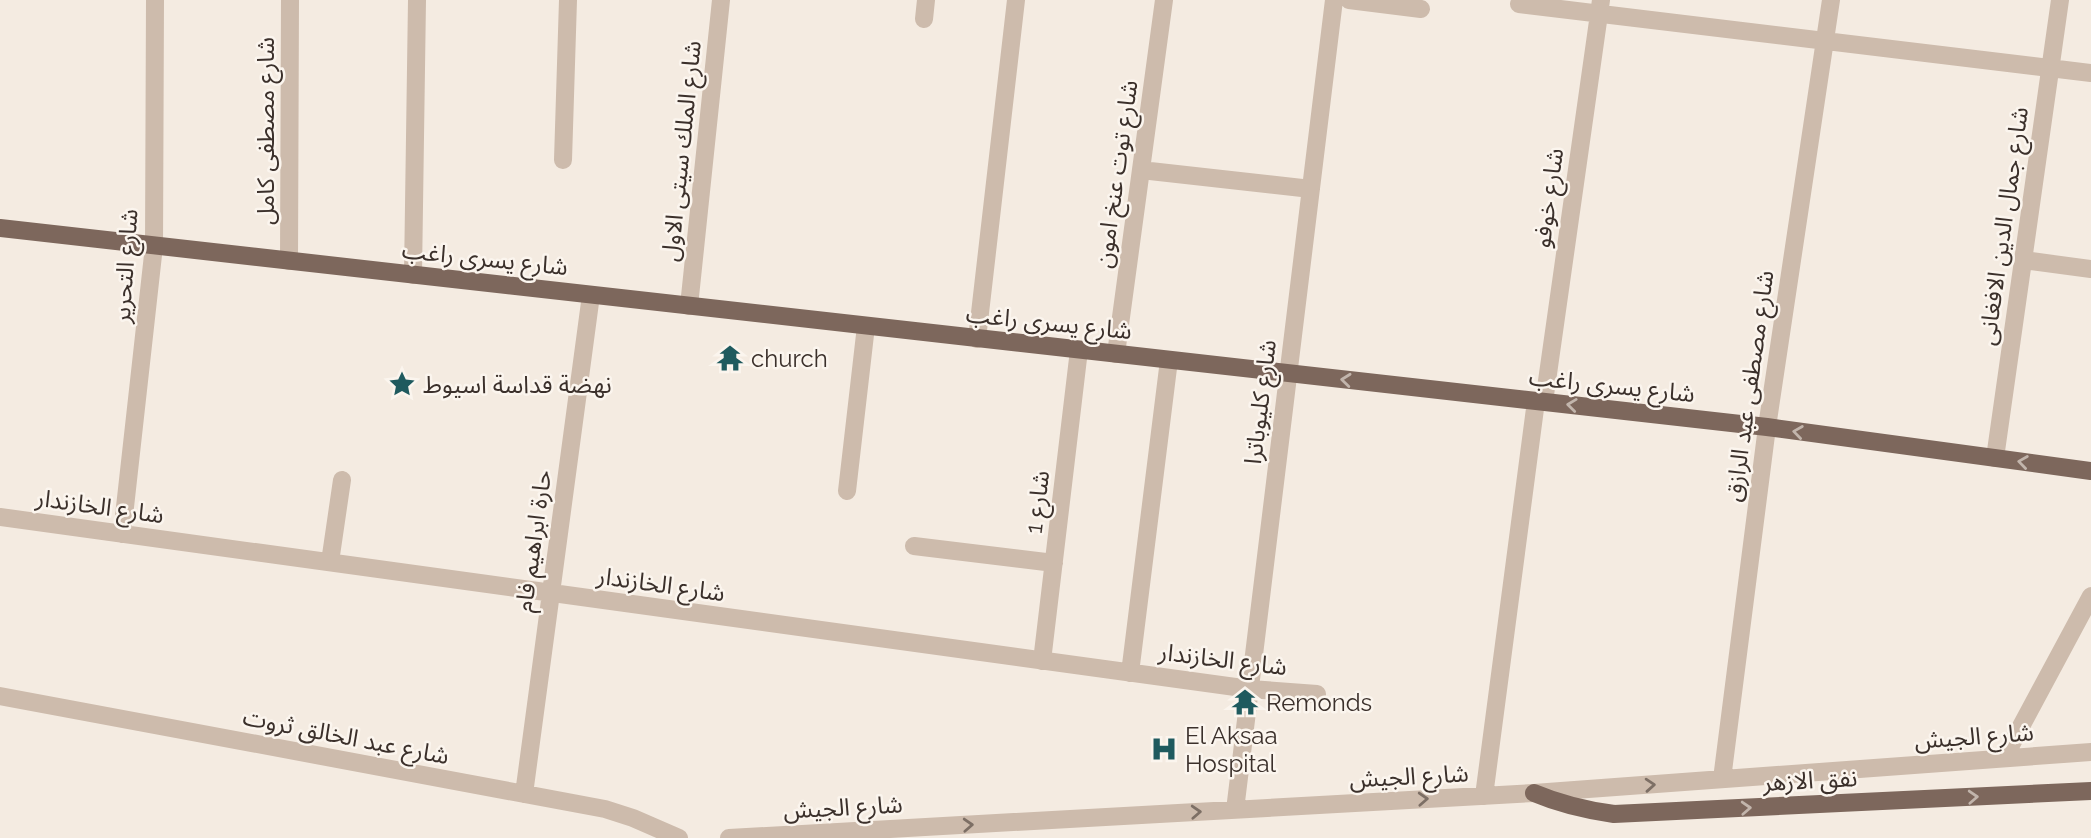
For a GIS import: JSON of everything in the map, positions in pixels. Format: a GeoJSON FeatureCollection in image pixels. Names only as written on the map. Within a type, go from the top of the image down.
{"type":"FeatureCollection","features":[{"type":"Feature","properties":{"kind":"main road","name":"شارع يسرى راغب"},"geometry":{"type":"LineString","coordinates":[[0,228],[1767,428],[2091,471]]}},
{"type":"Feature","properties":{"kind":"main road","name":"نفق الازهر"},"geometry":{"type":"LineString","coordinates":[[1534,793],[1586,811],[1614,814],[2091,791]]}},
{"type":"Feature","properties":{"kind":"street","name":"شارع التحرير"},"geometry":{"type":"LineString","coordinates":[[122,534],[154,246],[155,0]]}},
{"type":"Feature","properties":{"kind":"street","name":"شارع مصطفى كامل"},"geometry":{"type":"LineString","coordinates":[[289,261],[290,0]]}},
{"type":"Feature","properties":{"kind":"street"},"geometry":{"type":"LineString","coordinates":[[413,275],[416,0]]}},
{"type":"Feature","properties":{"kind":"street"},"geometry":{"type":"LineString","coordinates":[[563,160],[568,0]]}},
{"type":"Feature","properties":{"kind":"street","name":"شارع الملك سيتى الاول"},"geometry":{"type":"LineString","coordinates":[[689,306],[722,0]]}},
{"type":"Feature","properties":{"kind":"street"},"geometry":{"type":"LineString","coordinates":[[924,19],[926,0]]}},
{"type":"Feature","properties":{"kind":"street"},"geometry":{"type":"LineString","coordinates":[[978,338],[1016,0]]}},
{"type":"Feature","properties":{"kind":"street","name":"شارع توت عنخ امون"},"geometry":{"type":"LineString","coordinates":[[1116,354],[1164,0]]}},
{"type":"Feature","properties":{"kind":"street","name":"شارع كليوباترا"},"geometry":{"type":"LineString","coordinates":[[1235,810],[1334,0]]}},
{"type":"Feature","properties":{"kind":"street"},"geometry":{"type":"LineString","coordinates":[[1349,0],[1421,9]]}},
{"type":"Feature","properties":{"kind":"street","name":"شارع مصطفى عبد الرازق"},"geometry":{"type":"LineString","coordinates":[[1722,779],[1767,428],[1831,0]]}},
{"type":"Feature","properties":{"kind":"street","name":"شارع جمال الدين الافغانى"},"geometry":{"type":"LineString","coordinates":[[1995,458],[2060,0]]}},
{"type":"Feature","properties":{"kind":"street"},"geometry":{"type":"LineString","coordinates":[[1519,4],[1600,7],[1825,41],[2091,74]]}},
{"type":"Feature","properties":{"kind":"street","name":"شارع خوفو"},"geometry":{"type":"LineString","coordinates":[[1484,796],[1600,7]]}},
{"type":"Feature","properties":{"kind":"street"},"geometry":{"type":"LineString","coordinates":[[1141,170],[1311,189]]}},
{"type":"Feature","properties":{"kind":"street"},"geometry":{"type":"LineString","coordinates":[[2023,260],[2091,269]]}},
{"type":"Feature","properties":{"kind":"street","name":"حارة ابراهيم فام"},"geometry":{"type":"LineString","coordinates":[[524,794],[590,295]]}},
{"type":"Feature","properties":{"kind":"street"},"geometry":{"type":"LineString","coordinates":[[848,491],[866,326]]}},
{"type":"Feature","properties":{"kind":"street","name":"شارع 1"},"geometry":{"type":"LineString","coordinates":[[1042,661],[1080,350]]}},
{"type":"Feature","properties":{"kind":"street"},"geometry":{"type":"LineString","coordinates":[[1130,673],[1169,360]]}},
{"type":"Feature","properties":{"kind":"street"},"geometry":{"type":"LineString","coordinates":[[330,562],[342,480]]}},
{"type":"Feature","properties":{"kind":"street","name":"شارع الخازندار"},"geometry":{"type":"LineString","coordinates":[[0,517],[1130,673],[1250,689],[1317,694]]}},
{"type":"Feature","properties":{"kind":"street"},"geometry":{"type":"LineString","coordinates":[[914,547],[1054,563]]}},
{"type":"Feature","properties":{"kind":"street"},"geometry":{"type":"LineString","coordinates":[[2004,758],[2091,596]]}},
{"type":"Feature","properties":{"kind":"street","name":"شارع عبد الخالق ثروت"},"geometry":{"type":"LineString","coordinates":[[0,696],[605,809],[679,838]]}},
{"type":"Feature","properties":{"kind":"street","name":"شارع الجيش"},"geometry":{"type":"LineString","coordinates":[[729,838],[1534,793],[2091,752]]}},
{"type":"Feature","properties":{"kind":"place","name":"church"},"geometry":{"type":"Point","coordinates":[730,358]}},
{"type":"Feature","properties":{"kind":"place","name":"نهضة قداسة اسيوط"},"geometry":{"type":"Point","coordinates":[402,384]}},
{"type":"Feature","properties":{"kind":"place","name":"Remonds"},"geometry":{"type":"Point","coordinates":[1245,702]}},
{"type":"Feature","properties":{"kind":"place","name":"El Aksaa Hospital"},"geometry":{"type":"Point","coordinates":[1164,749]}}]}
